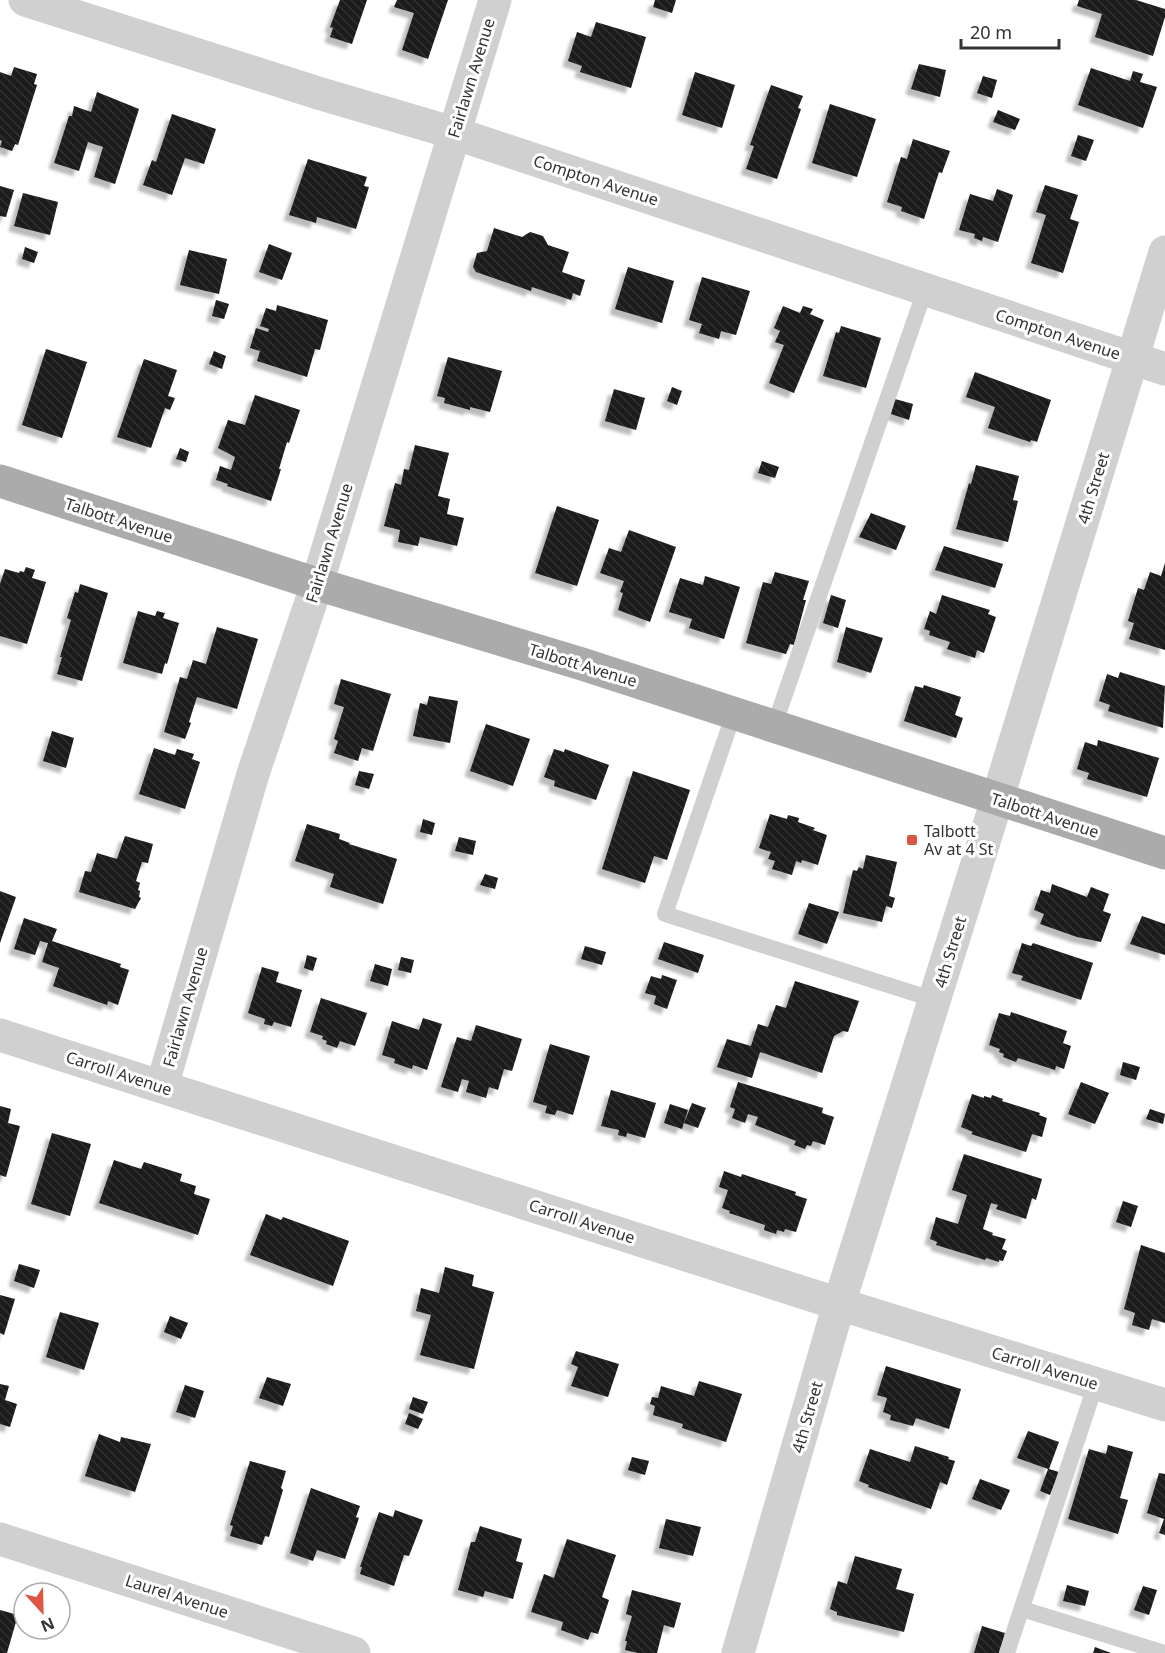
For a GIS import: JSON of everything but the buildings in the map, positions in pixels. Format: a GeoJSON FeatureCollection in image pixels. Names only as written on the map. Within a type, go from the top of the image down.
{"type":"FeatureCollection","features":[{"type":"Feature","properties":{"kind":"main road","name":"Talbott Avenue"},"geometry":{"type":"LineString","coordinates":[[0,481],[317,584],[734,713],[1165,853]]}},
{"type":"Feature","properties":{"kind":"street","name":"Compton Avenue"},"geometry":{"type":"LineString","coordinates":[[25,0],[318,93],[454,133],[1165,369]]}},
{"type":"Feature","properties":{"kind":"street","name":"Fairlawn Avenue"},"geometry":{"type":"LineString","coordinates":[[162,1086],[254,774],[317,584],[495,0]]}},
{"type":"Feature","properties":{"kind":"street","name":"4th Street"},"geometry":{"type":"LineString","coordinates":[[738,1653],[839,1304],[998,800],[1165,252]]}},
{"type":"Feature","properties":{"kind":"street","name":"Carroll Avenue"},"geometry":{"type":"LineString","coordinates":[[0,1035],[839,1304],[1165,1405]]}},
{"type":"Feature","properties":{"kind":"street","name":"Laurel Avenue"},"geometry":{"type":"LineString","coordinates":[[0,1539],[354,1653]]}},
{"type":"Feature","properties":{"kind":"lane"},"geometry":{"type":"LineString","coordinates":[[774,726],[925,290]]}},
{"type":"Feature","properties":{"kind":"lane"},"geometry":{"type":"LineString","coordinates":[[734,713],[665,914],[935,1000]]}},
{"type":"Feature","properties":{"kind":"lane"},"geometry":{"type":"LineString","coordinates":[[1007,1653],[1096,1383]]}},
{"type":"Feature","properties":{"kind":"lane"},"geometry":{"type":"LineString","coordinates":[[1022,1609],[1165,1653]]}},
{"type":"Feature","properties":{"kind":"place","name":"Talbott Av at 4 St"},"geometry":{"type":"Point","coordinates":[912,840]}}]}
